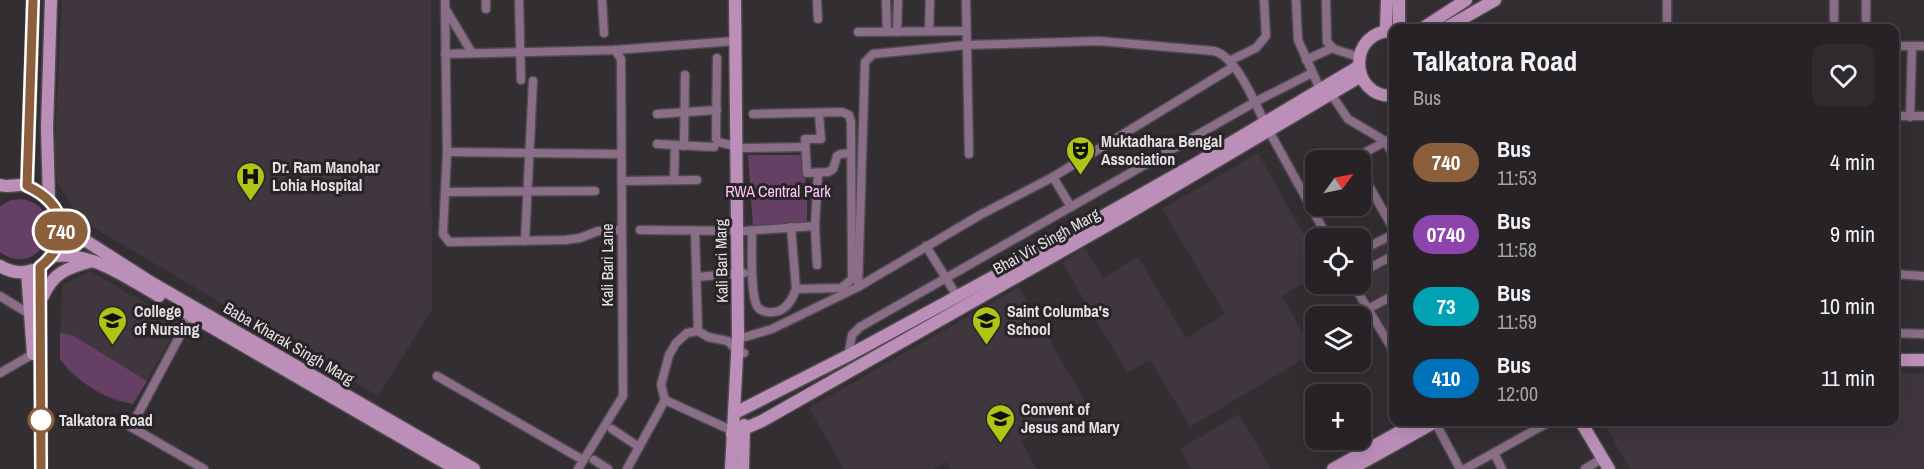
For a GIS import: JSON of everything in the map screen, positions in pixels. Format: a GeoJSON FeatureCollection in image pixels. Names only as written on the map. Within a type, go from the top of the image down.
{"type":"FeatureCollection","features":[{"type":"Feature","properties":{"kind":"street"},"geometry":{"type":"LineString","coordinates":[[27,186],[33,0]]}},
{"type":"Feature","properties":{"kind":"street"},"geometry":{"type":"LineString","coordinates":[[49,200],[47,152],[51,0]]}},
{"type":"Feature","properties":{"kind":"street"},"geometry":{"type":"LineString","coordinates":[[519,0],[521,81]]}},
{"type":"Feature","properties":{"kind":"street"},"geometry":{"type":"LineString","coordinates":[[602,0],[604,33]]}},
{"type":"Feature","properties":{"kind":"street","name":"Kali Bari Marg"},"geometry":{"type":"LineString","coordinates":[[735,0],[744,231],[741,274],[739,411],[736,432]]}},
{"type":"Feature","properties":{"kind":"street","name":"Kali Bari Marg"},"geometry":{"type":"LineString","coordinates":[[740,148],[742,0]]}},
{"type":"Feature","properties":{"kind":"street"},"geometry":{"type":"LineString","coordinates":[[817,0],[818,19]]}},
{"type":"Feature","properties":{"kind":"street"},"geometry":{"type":"LineString","coordinates":[[886,0],[892,32]]}},
{"type":"Feature","properties":{"kind":"street"},"geometry":{"type":"LineString","coordinates":[[892,32],[898,0]]}},
{"type":"Feature","properties":{"kind":"street"},"geometry":{"type":"LineString","coordinates":[[929,31],[930,0]]}},
{"type":"Feature","properties":{"kind":"street"},"geometry":{"type":"LineString","coordinates":[[966,0],[969,154]]}},
{"type":"Feature","properties":{"kind":"street"},"geometry":{"type":"LineString","coordinates":[[745,337],[772,328],[858,287],[980,215],[1053,177],[1256,48],[1266,36],[1264,0]]}},
{"type":"Feature","properties":{"kind":"street"},"geometry":{"type":"LineString","coordinates":[[1296,0],[1298,40],[1312,73],[1348,119],[1389,139]]}},
{"type":"Feature","properties":{"kind":"street"},"geometry":{"type":"LineString","coordinates":[[1326,0],[1327,42],[1359,67],[1367,86],[1376,93],[1389,95]]}},
{"type":"Feature","properties":{"kind":"street"},"geometry":{"type":"LineString","coordinates":[[1387,0],[1392,24]]}},
{"type":"Feature","properties":{"kind":"street"},"geometry":{"type":"LineString","coordinates":[[1394,24],[1399,0]]}},
{"type":"Feature","properties":{"kind":"street"},"geometry":{"type":"LineString","coordinates":[[1429,24],[1466,0]]}},
{"type":"Feature","properties":{"kind":"street"},"geometry":{"type":"LineString","coordinates":[[1453,24],[1496,0]]}},
{"type":"Feature","properties":{"kind":"street"},"geometry":{"type":"LineString","coordinates":[[1667,0],[1667,24]]}},
{"type":"Feature","properties":{"kind":"street"},"geometry":{"type":"LineString","coordinates":[[1834,0],[1834,24]]}},
{"type":"Feature","properties":{"kind":"street"},"geometry":{"type":"LineString","coordinates":[[1866,0],[1866,24]]}},
{"type":"Feature","properties":{"kind":"street"},"geometry":{"type":"LineString","coordinates":[[445,4],[472,53]]}},
{"type":"Feature","properties":{"kind":"street"},"geometry":{"type":"LineString","coordinates":[[445,4],[447,152],[443,234],[449,242],[565,240],[580,238],[598,231],[622,230]]}},
{"type":"Feature","properties":{"kind":"street"},"geometry":{"type":"LineString","coordinates":[[858,32],[966,31]]}},
{"type":"Feature","properties":{"kind":"street"},"geometry":{"type":"LineString","coordinates":[[1359,67],[1368,39],[1389,31]]}},
{"type":"Feature","properties":{"kind":"street"},"geometry":{"type":"LineString","coordinates":[[858,287],[865,62],[873,54],[966,45],[1099,40],[1220,52],[1243,81],[1323,228]]}},
{"type":"Feature","properties":{"kind":"street"},"geometry":{"type":"LineString","coordinates":[[445,54],[615,50],[735,41]]}},
{"type":"Feature","properties":{"kind":"street"},"geometry":{"type":"LineString","coordinates":[[1899,46],[1924,46]]}},
{"type":"Feature","properties":{"kind":"street"},"geometry":{"type":"LineString","coordinates":[[1910,117],[1912,46]]}},
{"type":"Feature","properties":{"kind":"street"},"geometry":{"type":"LineString","coordinates":[[1306,60],[1332,48]]}},
{"type":"Feature","properties":{"kind":"street","name":"Kali Bari Lane"},"geometry":{"type":"LineString","coordinates":[[578,469],[623,396],[621,59],[615,50]]}},
{"type":"Feature","properties":{"kind":"street"},"geometry":{"type":"LineString","coordinates":[[717,58],[716,139],[721,144],[740,148],[805,147]]}},
{"type":"Feature","properties":{"kind":"street","name":"Bhai Vir Singh Marg"},"geometry":{"type":"LineString","coordinates":[[736,432],[1120,218],[1326,92],[1359,67]]}},
{"type":"Feature","properties":{"kind":"street"},"geometry":{"type":"LineString","coordinates":[[848,356],[855,330],[1255,102],[1312,73]]}},
{"type":"Feature","properties":{"kind":"street"},"geometry":{"type":"LineString","coordinates":[[674,180],[685,112],[685,75]]}},
{"type":"Feature","properties":{"kind":"street"},"geometry":{"type":"LineString","coordinates":[[525,241],[533,81]]}},
{"type":"Feature","properties":{"kind":"street"},"geometry":{"type":"LineString","coordinates":[[657,114],[717,110]]}},
{"type":"Feature","properties":{"kind":"street"},"geometry":{"type":"LineString","coordinates":[[753,114],[842,112],[849,115],[851,122],[852,279],[848,285],[841,288],[796,289]]}},
{"type":"Feature","properties":{"kind":"street"},"geometry":{"type":"LineString","coordinates":[[819,114],[821,139],[805,139],[807,173],[818,174],[832,169],[837,156],[851,153]]}},
{"type":"Feature","properties":{"kind":"street"},"geometry":{"type":"LineString","coordinates":[[1899,116],[1924,116]]}},
{"type":"Feature","properties":{"kind":"street","name":"Bhai Vir Singh Marg"},"geometry":{"type":"LineString","coordinates":[[739,411],[848,356],[1267,127]]}},
{"type":"Feature","properties":{"kind":"street"},"geometry":{"type":"LineString","coordinates":[[1370,150],[1389,139]]}},
{"type":"Feature","properties":{"kind":"street"},"geometry":{"type":"LineString","coordinates":[[657,144],[714,147]]}},
{"type":"Feature","properties":{"kind":"street"},"geometry":{"type":"LineString","coordinates":[[447,152],[621,154]]}},
{"type":"Feature","properties":{"kind":"street"},"geometry":{"type":"LineString","coordinates":[[817,265],[815,226],[818,174]]}},
{"type":"Feature","properties":{"kind":"street"},"geometry":{"type":"LineString","coordinates":[[1053,177],[1071,207]]}},
{"type":"Feature","properties":{"kind":"street"},"geometry":{"type":"LineString","coordinates":[[621,181],[697,180]]}},
{"type":"Feature","properties":{"kind":"street"},"geometry":{"type":"LineString","coordinates":[[0,266],[8,270],[27,272],[40,267],[53,256],[60,240],[61,222],[49,200],[37,191],[27,186],[2,188]]}},
{"type":"Feature","properties":{"kind":"street"},"geometry":{"type":"LineString","coordinates":[[1371,189],[1389,221]]}},
{"type":"Feature","properties":{"kind":"street"},"geometry":{"type":"LineString","coordinates":[[445,192],[595,191]]}},
{"type":"Feature","properties":{"kind":"street","name":"Baba Kharak Singh Marg"},"geometry":{"type":"LineString","coordinates":[[61,222],[83,239],[152,283],[474,469]]}},
{"type":"Feature","properties":{"kind":"street"},"geometry":{"type":"LineString","coordinates":[[640,230],[744,231],[815,226]]}},
{"type":"Feature","properties":{"kind":"street"},"geometry":{"type":"LineString","coordinates":[[744,231],[754,295],[758,308],[763,312],[778,311],[793,298],[796,289],[791,228]]}},
{"type":"Feature","properties":{"kind":"street"},"geometry":{"type":"LineString","coordinates":[[694,231],[698,331]]}},
{"type":"Feature","properties":{"kind":"street"},"geometry":{"type":"LineString","coordinates":[[1371,246],[1389,236]]}},
{"type":"Feature","properties":{"kind":"street"},"geometry":{"type":"LineString","coordinates":[[927,246],[957,296]]}},
{"type":"Feature","properties":{"kind":"street","name":"Baba Kharak Singh Marg"},"geometry":{"type":"LineString","coordinates":[[53,256],[76,255],[93,261],[191,315],[456,469]]}},
{"type":"Feature","properties":{"kind":"street"},"geometry":{"type":"LineString","coordinates":[[1371,267],[1389,258]]}},
{"type":"Feature","properties":{"kind":"street"},"geometry":{"type":"LineString","coordinates":[[41,299],[49,283],[60,272],[93,261]]}},
{"type":"Feature","properties":{"kind":"street"},"geometry":{"type":"LineString","coordinates":[[40,267],[41,469]]}},
{"type":"Feature","properties":{"kind":"street"},"geometry":{"type":"LineString","coordinates":[[27,272],[33,354],[33,469]]}},
{"type":"Feature","properties":{"kind":"street"},"geometry":{"type":"LineString","coordinates":[[696,277],[741,274]]}},
{"type":"Feature","properties":{"kind":"street","name":"Kali Bari Marg"},"geometry":{"type":"LineString","coordinates":[[741,274],[745,337],[741,352]]}},
{"type":"Feature","properties":{"kind":"street"},"geometry":{"type":"LineString","coordinates":[[1899,274],[1924,276]]}},
{"type":"Feature","properties":{"kind":"street"},"geometry":{"type":"LineString","coordinates":[[0,296],[31,315]]}},
{"type":"Feature","properties":{"kind":"street"},"geometry":{"type":"LineString","coordinates":[[1371,307],[1389,298]]}},
{"type":"Feature","properties":{"kind":"street"},"geometry":{"type":"LineString","coordinates":[[1371,313],[1389,337]]}},
{"type":"Feature","properties":{"kind":"street"},"geometry":{"type":"LineString","coordinates":[[191,315],[131,427],[204,469]]}},
{"type":"Feature","properties":{"kind":"street"},"geometry":{"type":"LineString","coordinates":[[627,469],[665,400],[661,385],[669,355],[676,343],[687,333],[698,331],[708,337],[728,341],[741,352]]}},
{"type":"Feature","properties":{"kind":"street"},"geometry":{"type":"LineString","coordinates":[[1899,333],[1924,334]]}},
{"type":"Feature","properties":{"kind":"street"},"geometry":{"type":"LineString","coordinates":[[0,373],[33,354]]}},
{"type":"Feature","properties":{"kind":"street"},"geometry":{"type":"LineString","coordinates":[[1899,360],[1924,360]]}},
{"type":"Feature","properties":{"kind":"street"},"geometry":{"type":"LineString","coordinates":[[437,376],[583,460]]}},
{"type":"Feature","properties":{"kind":"street"},"geometry":{"type":"LineString","coordinates":[[665,400],[736,432]]}},
{"type":"Feature","properties":{"kind":"street"},"geometry":{"type":"LineString","coordinates":[[1333,469],[1410,426]]}},
{"type":"Feature","properties":{"kind":"street"},"geometry":{"type":"LineString","coordinates":[[1351,469],[1428,426]]}},
{"type":"Feature","properties":{"kind":"street"},"geometry":{"type":"LineString","coordinates":[[1437,426],[1460,469]]}},
{"type":"Feature","properties":{"kind":"street"},"geometry":{"type":"LineString","coordinates":[[1466,469],[1542,426]]}},
{"type":"Feature","properties":{"kind":"street"},"geometry":{"type":"LineString","coordinates":[[1583,426],[1606,464],[1585,469]]}},
{"type":"Feature","properties":{"kind":"street"},"geometry":{"type":"LineString","coordinates":[[612,429],[639,447]]}},
{"type":"Feature","properties":{"kind":"street"},"geometry":{"type":"LineString","coordinates":[[730,469],[736,432]]}},
{"type":"Feature","properties":{"kind":"street"},"geometry":{"type":"LineString","coordinates":[[736,432],[743,469]]}},
{"type":"Feature","properties":{"kind":"street"},"geometry":{"type":"LineString","coordinates":[[1494,453],[1502,469]]}},
{"type":"Feature","properties":{"kind":"street"},"geometry":{"type":"LineString","coordinates":[[594,460],[608,469]]}},
{"type":"Feature","properties":{"kind":"shaded area","name":"Dr. Ram Manohar Lohia Hospital"},"geometry":{"type":"Polygon","coordinates":[[[62,0],[431,0],[432,310],[378,396],[81,220],[58,184],[54,160],[62,0]]]}},
{"type":"Feature","properties":{"kind":"shaded area"},"geometry":{"type":"Polygon","coordinates":[[[1258,153],[1305,236],[1305,282],[1282,296],[1305,337],[1305,358],[1190,427],[1150,360],[1127,373],[1062,262],[1085,248],[1103,278],[1138,257],[1186,338],[1225,314],[1162,209],[1258,153]]]}},
{"type":"Feature","properties":{"kind":"shaded area"},"geometry":{"type":"Polygon","coordinates":[[[1389,238],[1389,334],[1367,294],[1371,294],[1371,247],[1389,238]]]}},
{"type":"Feature","properties":{"kind":"shaded area","name":"College of Nursing"},"geometry":{"type":"Polygon","coordinates":[[[90,271],[180,323],[133,404],[115,401],[95,391],[70,373],[60,359],[62,285],[90,271]]]}},
{"type":"Feature","properties":{"kind":"shaded area","name":"Saint Columba's School"},"geometry":{"type":"Polygon","coordinates":[[[1019,287],[1086,403],[1021,441],[1037,469],[950,469],[946,462],[934,469],[844,469],[809,408],[1019,287]]]}},
{"type":"Feature","properties":{"kind":"shaded area"},"geometry":{"type":"Polygon","coordinates":[[[1899,373],[1924,373],[1924,469],[1630,469],[1605,426],[1899,426],[1899,373]]]}},
{"type":"Feature","properties":{"kind":"shaded area"},"geometry":{"type":"Polygon","coordinates":[[[1239,414],[1271,469],[1192,469],[1180,449],[1239,414]]]}},
{"type":"Feature","properties":{"kind":"green space","name":"RWA Central Park"},"geometry":{"type":"Polygon","coordinates":[[[748,155],[803,155],[807,228],[753,228],[748,155]]]}},
{"type":"Feature","properties":{"kind":"green space"},"geometry":{"type":"Polygon","coordinates":[[[22,199],[37,205],[46,216],[49,228],[46,240],[39,251],[28,258],[15,259],[0,252],[0,206],[11,200],[22,199]]]}},
{"type":"Feature","properties":{"kind":"green space"},"geometry":{"type":"Polygon","coordinates":[[[60,333],[72,335],[147,381],[133,404],[112,398],[92,388],[67,368],[60,359],[60,333]]]}},
{"type":"Feature","properties":{"kind":"bus line","name":"740"},"geometry":{"type":"LineString","coordinates":[[33,0],[27,186],[49,200],[61,222],[62,234],[53,256],[40,267],[41,469]]}},
{"type":"Feature","properties":{"kind":"place","name":"Muktadhara Bengal Association"},"geometry":{"type":"Point","coordinates":[1080,176]}},
{"type":"Feature","properties":{"kind":"place","name":"Dr. Ram Manohar Lohia Hospital"},"geometry":{"type":"Point","coordinates":[251,202]}},
{"type":"Feature","properties":{"kind":"place","name":"College of Nursing"},"geometry":{"type":"Point","coordinates":[113,346]}},
{"type":"Feature","properties":{"kind":"place","name":"Saint Columba's School"},"geometry":{"type":"Point","coordinates":[986,346]}},
{"type":"Feature","properties":{"kind":"place","name":"Talkatora Road"},"geometry":{"type":"Point","coordinates":[41,420]}},
{"type":"Feature","properties":{"kind":"place","name":"Convent of Jesus and Mary"},"geometry":{"type":"Point","coordinates":[1000,444]}}]}
